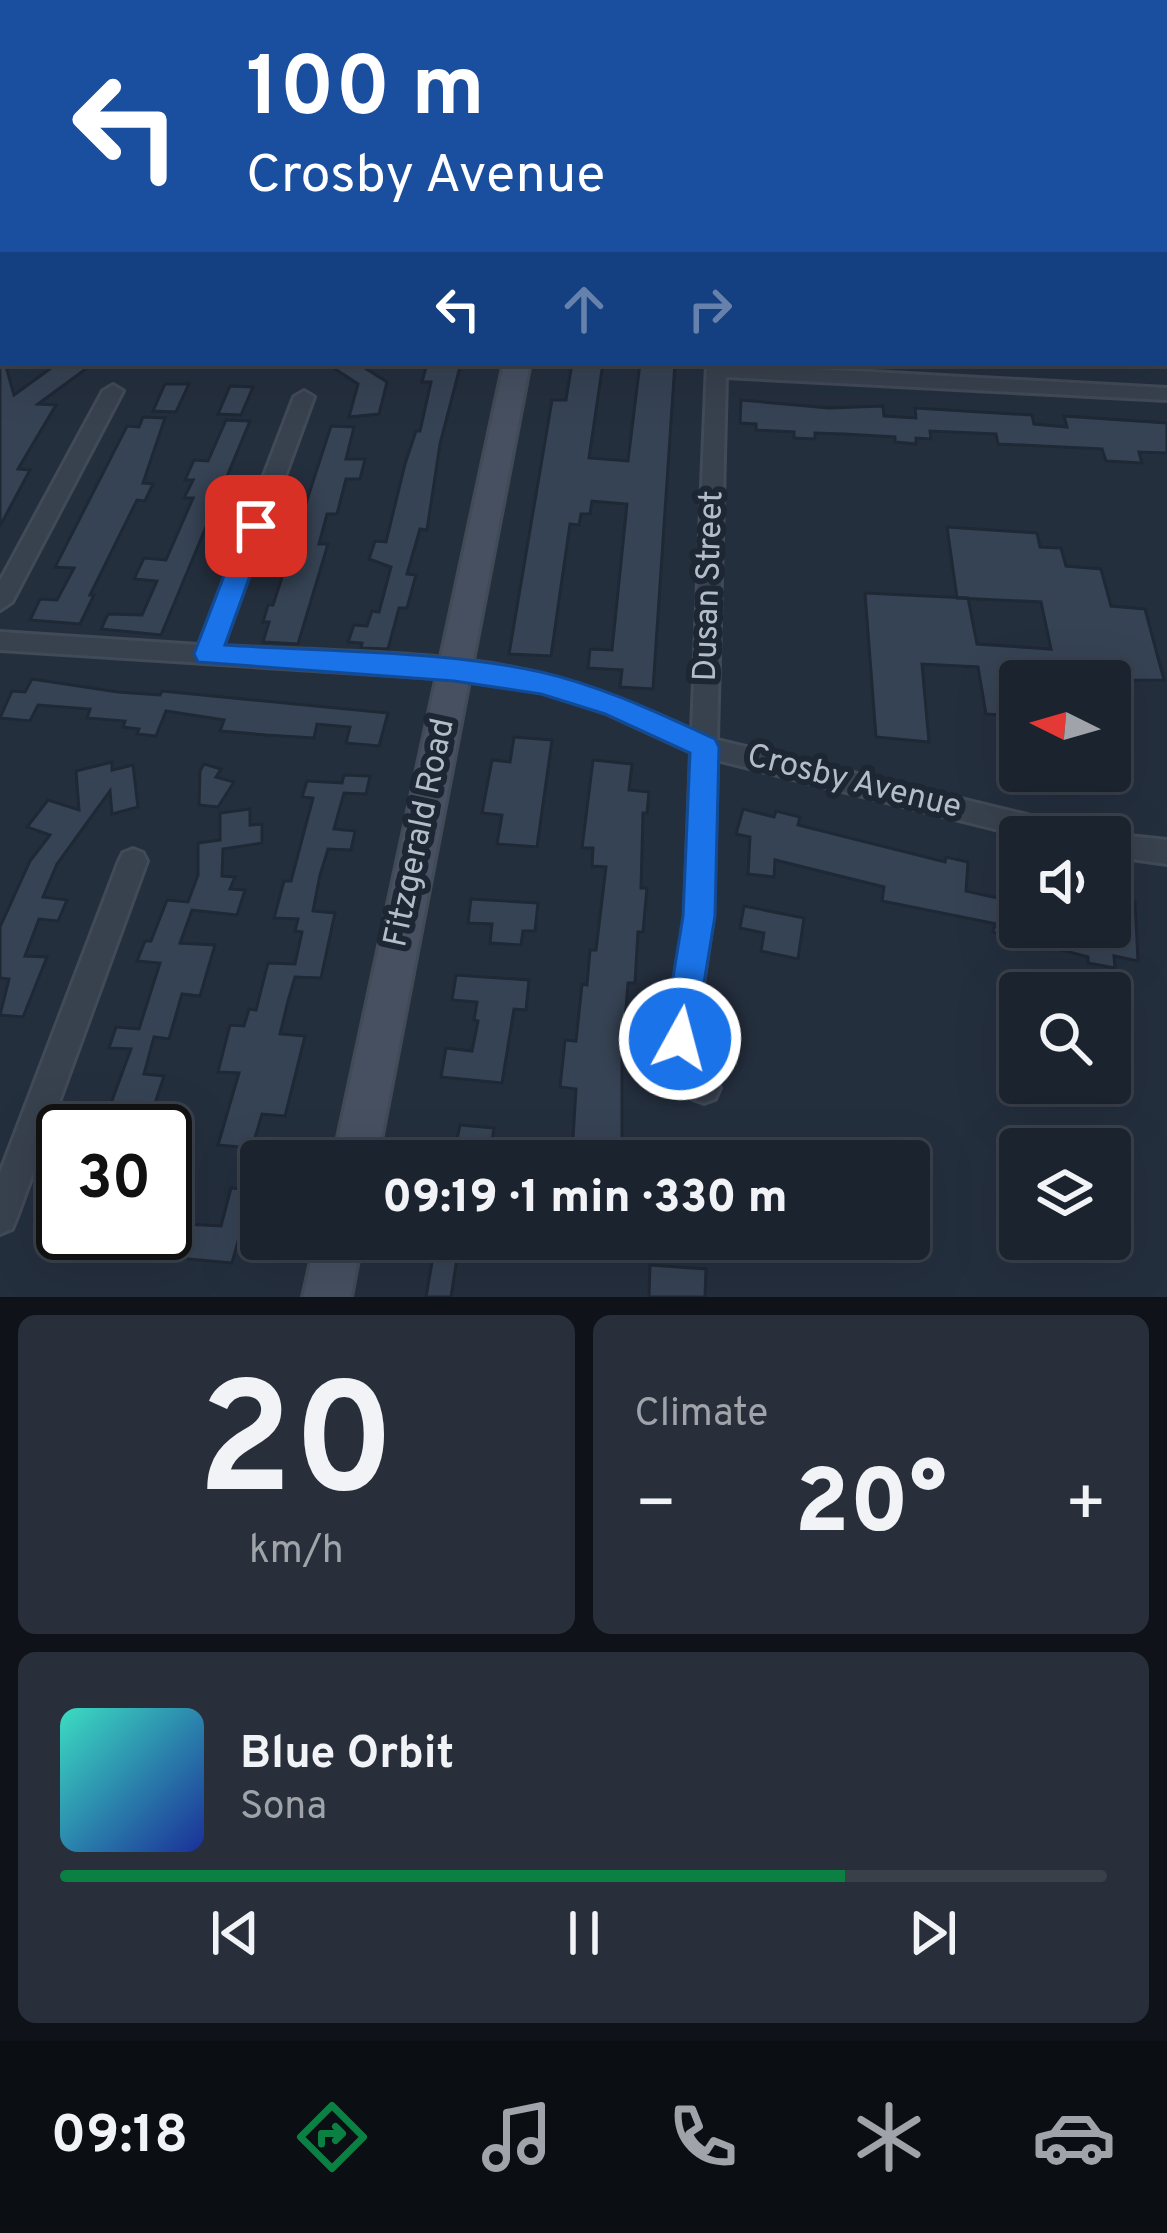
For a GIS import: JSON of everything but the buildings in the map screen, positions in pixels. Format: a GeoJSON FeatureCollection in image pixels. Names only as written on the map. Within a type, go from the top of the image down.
{"type":"FeatureCollection","features":[{"type":"Feature","properties":{"kind":"main road","name":"Fitzgerald Road"},"geometry":{"type":"LineString","coordinates":[[359,1140],[516,366]]}},
{"type":"Feature","properties":{"kind":"main road"},"geometry":{"type":"LineString","coordinates":[[327,1297],[335,1260]]}},
{"type":"Feature","properties":{"kind":"street"},"geometry":{"type":"LineString","coordinates":[[717,367],[1167,394]]}},
{"type":"Feature","properties":{"kind":"street","name":"Dusan Street"},"geometry":{"type":"LineString","coordinates":[[704,1088],[687,1065],[680,1039],[699,916],[717,367]]}},
{"type":"Feature","properties":{"kind":"street"},"geometry":{"type":"LineString","coordinates":[[0,602],[113,391]]}},
{"type":"Feature","properties":{"kind":"street"},"geometry":{"type":"LineString","coordinates":[[208,654],[304,397]]}},
{"type":"Feature","properties":{"kind":"street","name":"Crosby Avenue"},"geometry":{"type":"LineString","coordinates":[[0,641],[454,670],[579,693],[705,747],[999,819]]}},
{"type":"Feature","properties":{"kind":"street"},"geometry":{"type":"LineString","coordinates":[[1131,848],[1167,852]]}},
{"type":"Feature","properties":{"kind":"street"},"geometry":{"type":"LineString","coordinates":[[0,1217],[133,861]]}},
{"type":"Feature","properties":{"kind":"route"},"geometry":{"type":"LineString","coordinates":[[256,526],[208,654],[454,670],[541,683],[615,706],[705,747],[699,916],[680,1039]]}}]}
